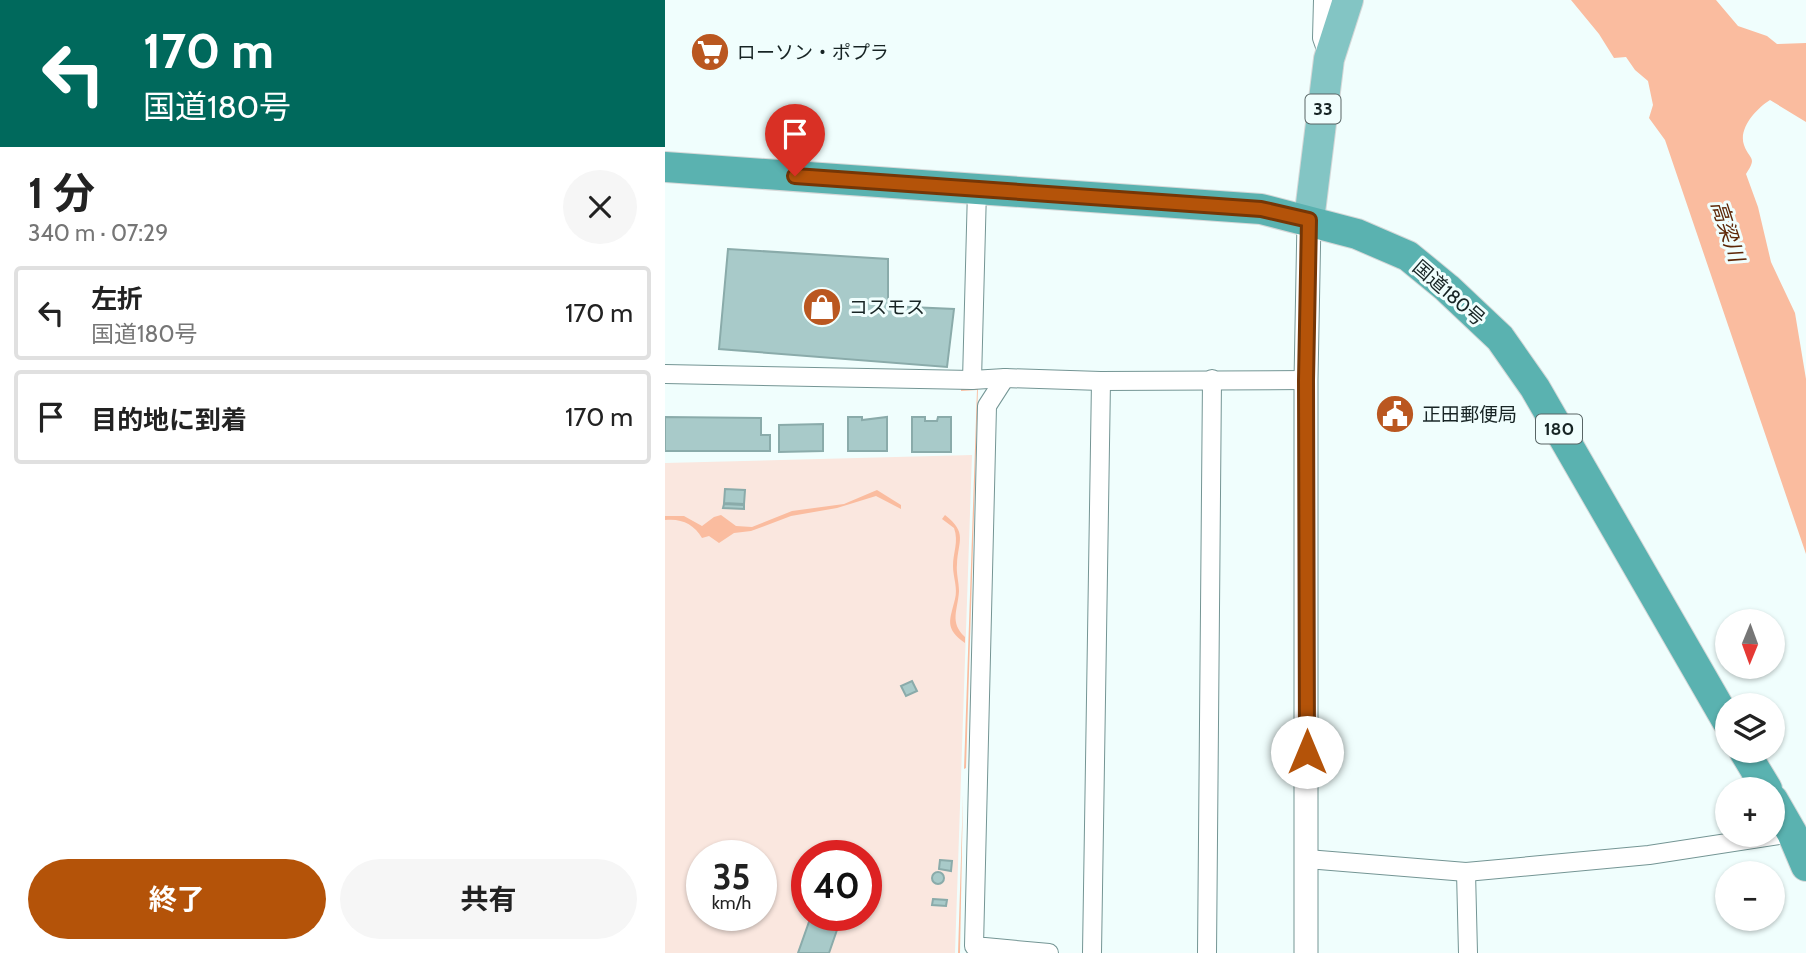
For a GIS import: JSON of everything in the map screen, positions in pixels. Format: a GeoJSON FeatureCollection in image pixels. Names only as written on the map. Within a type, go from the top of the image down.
{"type":"FeatureCollection","features":[{"type":"Feature","properties":{"kind":"highway","name":"国道180号"},"geometry":{"type":"LineString","coordinates":[[665,167],[1261,209],[1357,234],[1408,256],[1500,338],[1535,388],[1715,700]]}},
{"type":"Feature","properties":{"kind":"highway"},"geometry":{"type":"LineString","coordinates":[[1785,821],[1806,866]]}},
{"type":"Feature","properties":{"kind":"main road","name":"33"},"geometry":{"type":"LineString","coordinates":[[1309,220],[1329,59],[1348,0]]}},
{"type":"Feature","properties":{"kind":"street"},"geometry":{"type":"LineString","coordinates":[[1323,0],[1322,37],[1329,59]]}},
{"type":"Feature","properties":{"kind":"street"},"geometry":{"type":"LineString","coordinates":[[972,380],[977,190]]}},
{"type":"Feature","properties":{"kind":"street"},"geometry":{"type":"LineString","coordinates":[[1306,953],[1306,380],[1309,220]]}},
{"type":"Feature","properties":{"kind":"street"},"geometry":{"type":"LineString","coordinates":[[665,374],[972,380],[1306,380]]}},
{"type":"Feature","properties":{"kind":"street"},"geometry":{"type":"LineString","coordinates":[[1005,378],[987,406],[974,946],[1049,953]]}},
{"type":"Feature","properties":{"kind":"street"},"geometry":{"type":"LineString","coordinates":[[1207,953],[1212,379]]}},
{"type":"Feature","properties":{"kind":"street"},"geometry":{"type":"LineString","coordinates":[[1092,953],[1101,381]]}},
{"type":"Feature","properties":{"kind":"street"},"geometry":{"type":"LineString","coordinates":[[1307,859],[1466,872],[1649,855],[1792,833]]}},
{"type":"Feature","properties":{"kind":"street"},"geometry":{"type":"LineString","coordinates":[[1466,872],[1468,953]]}},
{"type":"Feature","properties":{"kind":"shaded area"},"geometry":{"type":"Polygon","coordinates":[[[972,455],[955,953],[665,953],[665,463],[972,455]]]}},
{"type":"Feature","properties":{"kind":"water","name":"高梁川"},"geometry":{"type":"Polygon","coordinates":[[[1571,0],[1716,0],[1738,26],[1767,36],[1777,44],[1806,43],[1806,122],[1770,100],[1750,119],[1743,139],[1752,161],[1746,174],[1758,207],[1771,262],[1795,313],[1806,379],[1806,554],[1665,140],[1649,118],[1653,105],[1648,81],[1635,70],[1626,57],[1614,58],[1599,34],[1571,0]]]}},
{"type":"Feature","properties":{"kind":"water"},"geometry":{"type":"Polygon","coordinates":[[[978,386],[964,769],[977,390],[961,391],[961,387],[978,386]]]}},
{"type":"Feature","properties":{"kind":"water"},"geometry":{"type":"Polygon","coordinates":[[[877,490],[901,505],[901,509],[876,496],[837,508],[791,516],[751,531],[734,533],[719,543],[709,536],[702,538],[687,523],[665,520],[665,516],[684,516],[702,526],[721,515],[736,526],[752,527],[792,511],[844,504],[877,490]]]}},
{"type":"Feature","properties":{"kind":"water"},"geometry":{"type":"Polygon","coordinates":[[[945,515],[957,527],[960,538],[956,621],[965,637],[965,643],[954,633],[950,623],[956,595],[953,566],[956,538],[954,528],[942,519],[945,515]]]}},
{"type":"Feature","properties":{"kind":"water"},"geometry":{"type":"Polygon","coordinates":[[[963,793],[960,953],[958,953],[963,793]]]}},
{"type":"Feature","properties":{"kind":"building","name":"コスモス"},"geometry":{"type":"Polygon","coordinates":[[[728,249],[888,259],[888,306],[954,309],[947,367],[719,349],[728,249]]]}},
{"type":"Feature","properties":{"kind":"building"},"geometry":{"type":"Polygon","coordinates":[[[665,417],[761,418],[761,435],[770,435],[770,451],[665,451],[665,417]]]}},
{"type":"Feature","properties":{"kind":"building"},"geometry":{"type":"Polygon","coordinates":[[[848,417],[862,417],[862,420],[887,417],[887,451],[848,451],[848,417]]]}},
{"type":"Feature","properties":{"kind":"building"},"geometry":{"type":"Polygon","coordinates":[[[912,417],[937,421],[938,417],[951,417],[951,452],[912,452],[912,417]]]}},
{"type":"Feature","properties":{"kind":"building"},"geometry":{"type":"Polygon","coordinates":[[[823,424],[823,451],[779,452],[779,425],[823,424]]]}},
{"type":"Feature","properties":{"kind":"building"},"geometry":{"type":"Polygon","coordinates":[[[725,489],[745,490],[744,504],[724,503],[725,489]]]}},
{"type":"Feature","properties":{"kind":"building"},"geometry":{"type":"Polygon","coordinates":[[[724,504],[744,505],[744,509],[723,508],[724,504]]]}},
{"type":"Feature","properties":{"kind":"building"},"geometry":{"type":"Polygon","coordinates":[[[912,681],[917,691],[906,696],[901,686],[912,681]]]}},
{"type":"Feature","properties":{"kind":"building"},"geometry":{"type":"Polygon","coordinates":[[[940,860],[952,861],[951,871],[939,869],[940,860]]]}},
{"type":"Feature","properties":{"kind":"building"},"geometry":{"type":"Polygon","coordinates":[[[938,872],[944,878],[938,884],[932,878],[938,872]]]}},
{"type":"Feature","properties":{"kind":"building"},"geometry":{"type":"Polygon","coordinates":[[[933,899],[947,900],[946,906],[932,905],[933,899]]]}},
{"type":"Feature","properties":{"kind":"building"},"geometry":{"type":"Polygon","coordinates":[[[806,931],[837,931],[829,953],[798,953],[806,931]]]}},
{"type":"Feature","properties":{"kind":"place","name":"ローソン・ポプラ"},"geometry":{"type":"Point","coordinates":[710,52]}},
{"type":"Feature","properties":{"kind":"place","name":"コスモス"},"geometry":{"type":"Point","coordinates":[822,307]}},
{"type":"Feature","properties":{"kind":"place","name":"正田郵便局"},"geometry":{"type":"Point","coordinates":[1395,414]}},
{"type":"Feature","properties":{"kind":"route"},"geometry":{"type":"LineString","coordinates":[[795,176],[1261,209],[1309,220],[1306,380],[1307,752]]}}]}
